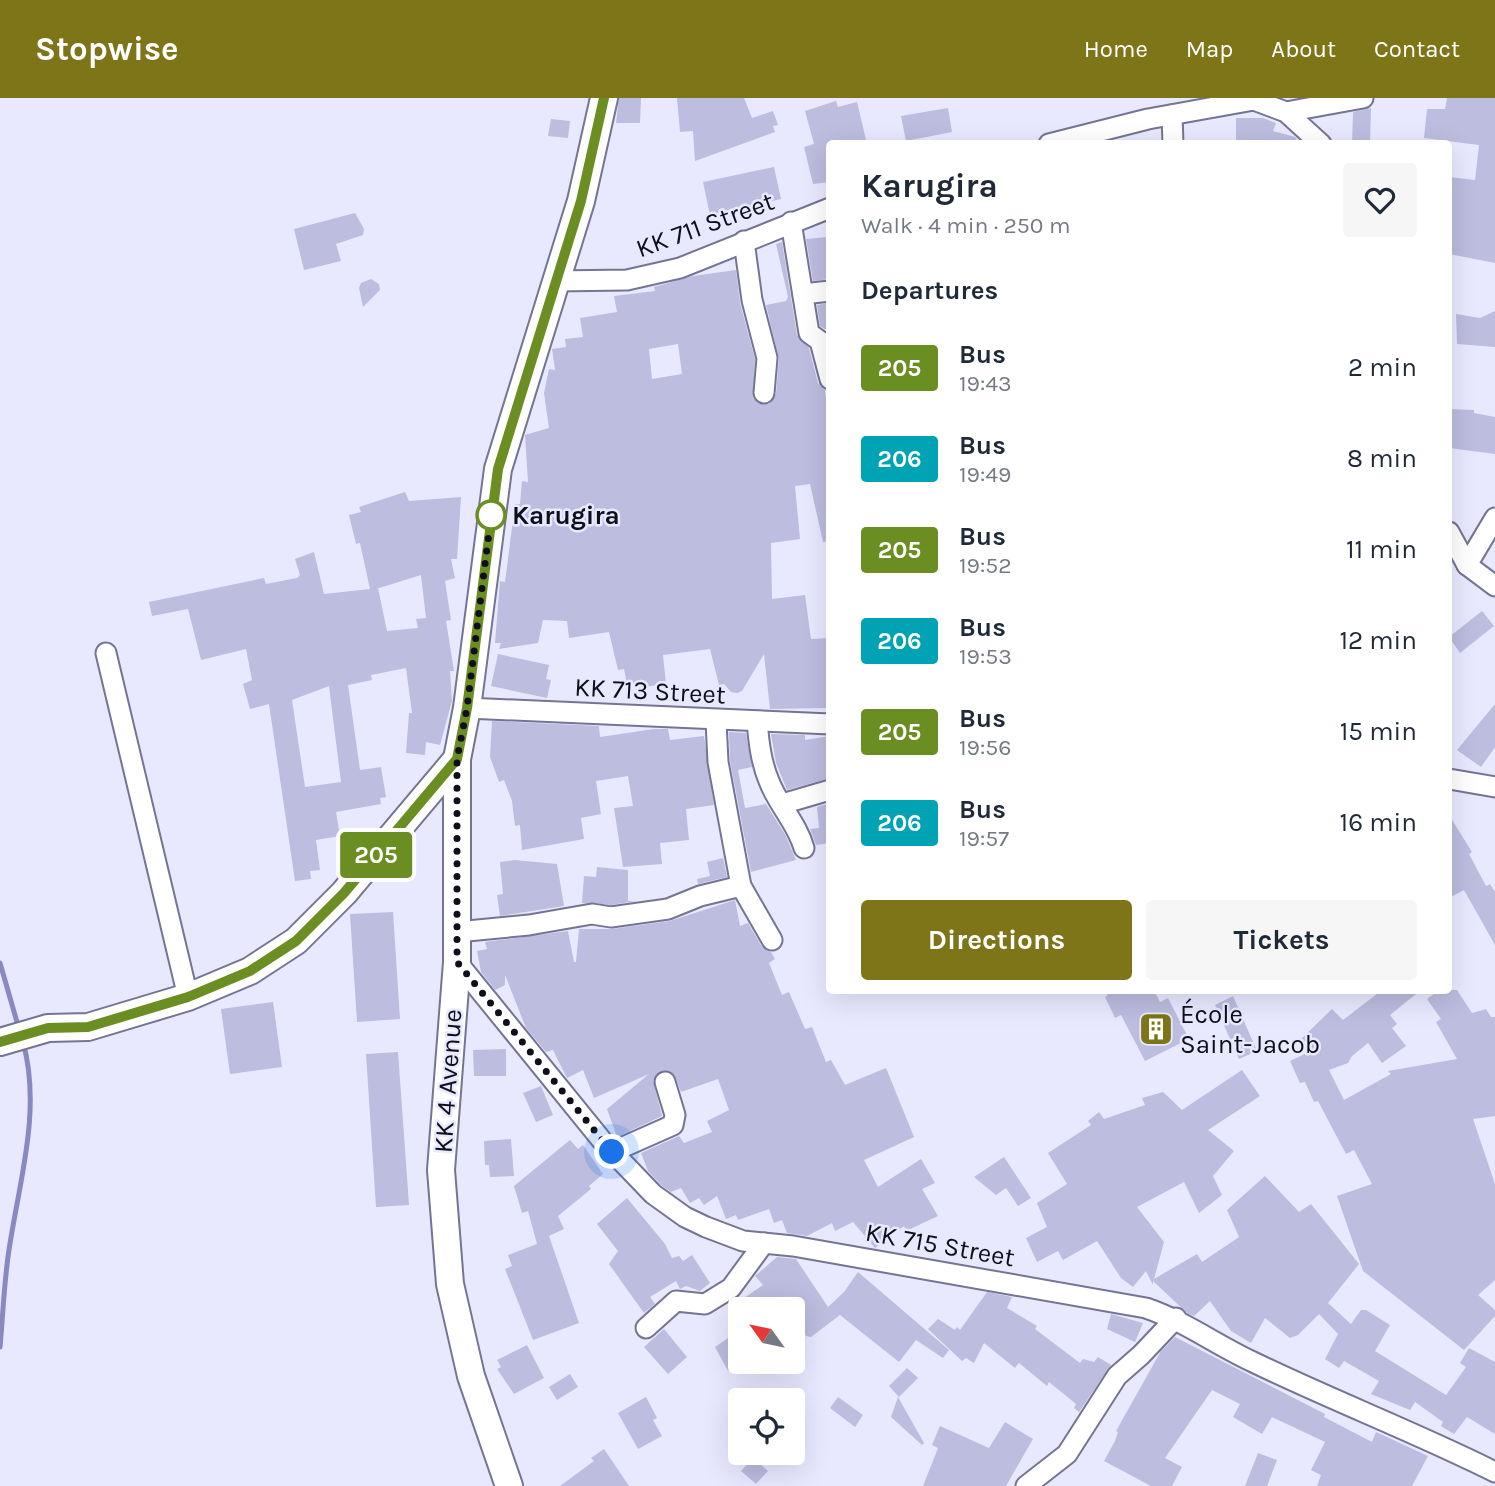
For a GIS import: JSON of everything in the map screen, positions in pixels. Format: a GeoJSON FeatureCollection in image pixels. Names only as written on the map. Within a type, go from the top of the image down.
{"type":"FeatureCollection","features":[{"type":"Feature","properties":{"kind":"main road","name":"KK 4 Avenue"},"geometry":{"type":"LineString","coordinates":[[509,1486],[471,1376],[450,1284],[441,1170],[457,962],[457,759],[467,708],[498,469],[554,281],[581,201],[604,98]]}},
{"type":"Feature","properties":{"kind":"main road"},"geometry":{"type":"LineString","coordinates":[[0,1042],[48,1028],[88,1027],[188,997],[250,971],[296,941],[344,893],[457,759]]}},
{"type":"Feature","properties":{"kind":"street"},"geometry":{"type":"LineString","coordinates":[[1286,112],[1363,98]]}},
{"type":"Feature","properties":{"kind":"street"},"geometry":{"type":"LineString","coordinates":[[1064,140],[1181,108],[1254,99],[1286,112],[1317,140]]}},
{"type":"Feature","properties":{"kind":"street"},"geometry":{"type":"LineString","coordinates":[[1174,140],[1181,108]]}},
{"type":"Feature","properties":{"kind":"street","name":"KK 711 Street"},"geometry":{"type":"LineString","coordinates":[[554,281],[628,280],[680,268],[826,209]]}},
{"type":"Feature","properties":{"kind":"street"},"geometry":{"type":"LineString","coordinates":[[791,222],[809,333],[820,341],[826,364]]}},
{"type":"Feature","properties":{"kind":"street"},"geometry":{"type":"LineString","coordinates":[[744,241],[752,300],[766,358],[764,393]]}},
{"type":"Feature","properties":{"kind":"street"},"geometry":{"type":"LineString","coordinates":[[803,294],[826,291]]}},
{"type":"Feature","properties":{"kind":"street"},"geometry":{"type":"LineString","coordinates":[[1467,565],[1495,518]]}},
{"type":"Feature","properties":{"kind":"street"},"geometry":{"type":"LineString","coordinates":[[1452,538],[1467,565],[1495,586]]}},
{"type":"Feature","properties":{"kind":"street"},"geometry":{"type":"LineString","coordinates":[[106,653],[188,997]]}},
{"type":"Feature","properties":{"kind":"street","name":"KK 713 Street"},"geometry":{"type":"LineString","coordinates":[[467,708],[826,724]]}},
{"type":"Feature","properties":{"kind":"street"},"geometry":{"type":"LineString","coordinates":[[716,721],[718,762],[741,886],[772,940]]}},
{"type":"Feature","properties":{"kind":"street"},"geometry":{"type":"LineString","coordinates":[[757,722],[760,752],[769,783],[799,832],[804,848]]}},
{"type":"Feature","properties":{"kind":"street"},"geometry":{"type":"LineString","coordinates":[[1452,780],[1495,787]]}},
{"type":"Feature","properties":{"kind":"street"},"geometry":{"type":"LineString","coordinates":[[782,804],[826,791]]}},
{"type":"Feature","properties":{"kind":"street"},"geometry":{"type":"LineString","coordinates":[[457,932],[529,925],[592,914],[611,917],[668,909],[700,896],[741,886]]}},
{"type":"Feature","properties":{"kind":"street","name":"KK 715 Street"},"geometry":{"type":"LineString","coordinates":[[457,962],[612,1152],[653,1194],[685,1217],[743,1241],[1113,1301],[1176,1318],[1248,1360],[1439,1444],[1495,1472]]}},
{"type":"Feature","properties":{"kind":"street"},"geometry":{"type":"LineString","coordinates":[[612,1152],[673,1125],[675,1115],[664,1082]]}},
{"type":"Feature","properties":{"kind":"street"},"geometry":{"type":"LineString","coordinates":[[646,1328],[676,1301],[705,1304],[731,1288],[764,1243]]}},
{"type":"Feature","properties":{"kind":"street"},"geometry":{"type":"LineString","coordinates":[[1026,1486],[1067,1454],[1117,1376],[1142,1355],[1176,1318]]}},
{"type":"Feature","properties":{"kind":"building"},"geometry":{"type":"Polygon","coordinates":[[[619,98],[641,98],[640,123],[616,123],[619,98]]]}},
{"type":"Feature","properties":{"kind":"building"},"geometry":{"type":"Polygon","coordinates":[[[677,98],[744,98],[752,118],[773,111],[778,125],[773,126],[775,132],[695,161],[693,131],[680,132],[677,98]]]}},
{"type":"Feature","properties":{"kind":"building"},"geometry":{"type":"Polygon","coordinates":[[[1447,98],[1495,98],[1495,263],[1452,255],[1452,177],[1475,180],[1479,145],[1424,138],[1427,109],[1445,109],[1447,98]]]}},
{"type":"Feature","properties":{"kind":"building"},"geometry":{"type":"Polygon","coordinates":[[[836,101],[838,107],[857,102],[866,140],[826,140],[826,182],[813,184],[804,147],[814,144],[805,111],[836,101]]]}},
{"type":"Feature","properties":{"kind":"building"},"geometry":{"type":"Polygon","coordinates":[[[948,108],[952,132],[906,140],[901,116],[948,108]]]}},
{"type":"Feature","properties":{"kind":"building"},"geometry":{"type":"Polygon","coordinates":[[[1371,108],[1370,140],[1352,140],[1353,112],[1371,108]]]}},
{"type":"Feature","properties":{"kind":"building"},"geometry":{"type":"Polygon","coordinates":[[[1236,118],[1263,118],[1276,123],[1273,131],[1297,140],[1236,140],[1236,118]]]}},
{"type":"Feature","properties":{"kind":"building"},"geometry":{"type":"Polygon","coordinates":[[[551,119],[570,121],[568,138],[548,136],[551,119]]]}},
{"type":"Feature","properties":{"kind":"building"},"geometry":{"type":"Polygon","coordinates":[[[774,167],[781,199],[710,215],[703,182],[774,167]]]}},
{"type":"Feature","properties":{"kind":"building"},"geometry":{"type":"Polygon","coordinates":[[[355,213],[364,229],[363,235],[336,244],[341,261],[304,270],[294,229],[355,213]]]}},
{"type":"Feature","properties":{"kind":"building"},"geometry":{"type":"Polygon","coordinates":[[[826,237],[826,279],[813,281],[806,239],[826,237]]]}},
{"type":"Feature","properties":{"kind":"building"},"geometry":{"type":"Polygon","coordinates":[[[782,242],[797,335],[809,348],[818,383],[825,390],[826,542],[823,542],[810,484],[795,486],[800,539],[771,543],[772,599],[805,595],[811,639],[826,638],[826,708],[770,709],[764,654],[742,691],[737,693],[731,692],[724,684],[719,685],[710,649],[663,655],[666,684],[636,688],[635,683],[627,684],[624,669],[618,670],[609,632],[569,638],[567,621],[543,620],[538,643],[499,649],[501,643],[495,643],[500,581],[505,582],[515,504],[520,504],[522,481],[528,482],[525,435],[549,428],[544,393],[549,369],[555,370],[552,349],[566,347],[565,339],[583,337],[580,318],[617,312],[614,296],[655,291],[654,287],[693,276],[736,270],[740,303],[755,359],[753,398],[758,403],[769,404],[776,394],[779,359],[766,305],[786,301],[788,297],[776,244],[782,242]],[[678,344],[649,349],[652,379],[682,374],[678,344]]]}},
{"type":"Feature","properties":{"kind":"building"},"geometry":{"type":"Polygon","coordinates":[[[371,279],[379,284],[380,290],[363,307],[359,288],[361,283],[371,279]]]}},
{"type":"Feature","properties":{"kind":"building"},"geometry":{"type":"Polygon","coordinates":[[[826,304],[826,329],[820,326],[817,305],[826,304]]]}},
{"type":"Feature","properties":{"kind":"building"},"geometry":{"type":"Polygon","coordinates":[[[1495,311],[1495,347],[1457,344],[1456,314],[1480,318],[1495,311]]]}},
{"type":"Feature","properties":{"kind":"building"},"geometry":{"type":"Polygon","coordinates":[[[1452,409],[1474,410],[1474,413],[1495,417],[1495,454],[1452,448],[1452,409]]]}},
{"type":"Feature","properties":{"kind":"building"},"geometry":{"type":"Polygon","coordinates":[[[405,492],[409,501],[461,497],[457,559],[451,559],[455,578],[445,581],[451,620],[446,621],[454,671],[450,671],[452,701],[440,745],[426,742],[425,755],[406,753],[409,713],[412,713],[406,668],[371,675],[372,680],[348,685],[360,770],[381,767],[386,797],[380,798],[381,804],[336,812],[340,836],[316,840],[320,870],[310,871],[311,879],[295,881],[269,704],[250,709],[243,684],[252,680],[246,649],[201,660],[188,609],[152,616],[149,602],[264,578],[266,584],[297,578],[300,575],[295,559],[314,552],[324,594],[370,589],[360,543],[356,544],[349,515],[361,512],[359,507],[405,492]],[[421,575],[378,588],[387,631],[418,628],[416,619],[426,618],[421,575]],[[329,686],[292,700],[305,787],[341,782],[329,686]]]}},
{"type":"Feature","properties":{"kind":"building"},"geometry":{"type":"Polygon","coordinates":[[[1482,611],[1494,626],[1460,653],[1452,641],[1452,635],[1482,611]]]}},
{"type":"Feature","properties":{"kind":"building"},"geometry":{"type":"Polygon","coordinates":[[[498,654],[549,665],[546,679],[551,680],[547,698],[491,686],[498,654]]]}},
{"type":"Feature","properties":{"kind":"building"},"geometry":{"type":"Polygon","coordinates":[[[1495,704],[1495,747],[1481,767],[1457,750],[1495,704]]]}},
{"type":"Feature","properties":{"kind":"building"},"geometry":{"type":"Polygon","coordinates":[[[492,721],[599,726],[600,737],[654,729],[668,729],[670,740],[704,736],[714,805],[686,809],[689,840],[660,843],[662,864],[623,867],[614,808],[633,806],[628,776],[596,781],[601,814],[581,818],[584,839],[522,850],[520,825],[515,826],[512,801],[504,780],[499,782],[490,757],[492,721]]]}},
{"type":"Feature","properties":{"kind":"building"},"geometry":{"type":"Polygon","coordinates":[[[729,732],[746,733],[752,767],[738,770],[745,808],[766,804],[786,836],[796,860],[751,872],[730,761],[729,732]]]}},
{"type":"Feature","properties":{"kind":"building"},"geometry":{"type":"Polygon","coordinates":[[[771,734],[805,735],[805,740],[826,737],[826,779],[787,790],[776,763],[771,734]]]}},
{"type":"Feature","properties":{"kind":"building"},"geometry":{"type":"Polygon","coordinates":[[[826,804],[826,844],[816,845],[810,829],[819,828],[817,807],[826,804]]]}},
{"type":"Feature","properties":{"kind":"building"},"geometry":{"type":"Polygon","coordinates":[[[1452,820],[1472,852],[1469,854],[1486,886],[1490,884],[1495,892],[1495,945],[1464,890],[1452,896],[1452,820]]]}},
{"type":"Feature","properties":{"kind":"building"},"geometry":{"type":"Polygon","coordinates":[[[723,858],[727,877],[698,884],[697,879],[710,876],[707,862],[723,858]]]}},
{"type":"Feature","properties":{"kind":"building"},"geometry":{"type":"Polygon","coordinates":[[[515,860],[557,864],[564,906],[500,916],[497,895],[503,894],[500,862],[515,860]]]}},
{"type":"Feature","properties":{"kind":"building"},"geometry":{"type":"Polygon","coordinates":[[[597,867],[628,870],[628,901],[636,901],[611,905],[582,903],[584,876],[596,877],[597,867]]]}},
{"type":"Feature","properties":{"kind":"building"},"geometry":{"type":"Polygon","coordinates":[[[735,900],[740,926],[748,923],[762,947],[771,952],[775,959],[769,963],[782,995],[789,992],[805,1029],[812,1027],[826,1062],[831,1060],[845,1085],[886,1068],[914,1137],[864,1160],[878,1187],[921,1159],[935,1183],[922,1189],[938,1216],[906,1231],[904,1226],[875,1248],[853,1222],[835,1231],[832,1223],[807,1236],[787,1233],[782,1220],[774,1223],[769,1209],[738,1220],[736,1215],[726,1219],[717,1196],[704,1205],[699,1198],[690,1203],[681,1188],[671,1192],[661,1185],[648,1171],[641,1153],[679,1136],[684,1143],[712,1132],[707,1121],[729,1110],[718,1079],[681,1092],[674,1074],[661,1071],[653,1080],[662,1116],[617,1137],[607,1109],[649,1074],[594,1098],[583,1070],[567,1078],[553,1050],[546,1052],[526,1028],[505,975],[505,985],[495,990],[481,972],[477,951],[487,949],[485,942],[568,931],[576,962],[579,929],[612,929],[670,921],[735,900]]]}},
{"type":"Feature","properties":{"kind":"building"},"geometry":{"type":"Polygon","coordinates":[[[393,912],[400,1019],[357,1022],[350,914],[393,912]]]}},
{"type":"Feature","properties":{"kind":"building"},"geometry":{"type":"Polygon","coordinates":[[[1452,990],[1457,990],[1472,1013],[1486,1009],[1491,1017],[1495,1017],[1495,1116],[1473,1119],[1495,1184],[1495,1280],[1478,1295],[1495,1310],[1495,1316],[1464,1350],[1363,1271],[1337,1196],[1372,1184],[1354,1150],[1346,1154],[1318,1101],[1314,1102],[1305,1082],[1300,1083],[1290,1061],[1311,1051],[1300,1040],[1332,1009],[1343,1020],[1377,994],[1416,994],[1390,1015],[1397,1024],[1392,1028],[1406,1046],[1382,1063],[1368,1043],[1352,1056],[1348,1063],[1329,1070],[1344,1100],[1391,1074],[1388,1071],[1457,1059],[1436,1022],[1441,1019],[1427,999],[1434,994],[1452,994],[1452,990]]]}},
{"type":"Feature","properties":{"kind":"building","name":"École Saint-Jacob"},"geometry":{"type":"Polygon","coordinates":[[[1156,994],[1160,1002],[1168,998],[1189,1039],[1145,1061],[1121,1015],[1115,1018],[1105,997],[1156,994]]]}},
{"type":"Feature","properties":{"kind":"building"},"geometry":{"type":"Polygon","coordinates":[[[1233,996],[1257,1051],[1239,1059],[1215,1005],[1233,996]]]}},
{"type":"Feature","properties":{"kind":"building"},"geometry":{"type":"Polygon","coordinates":[[[273,1002],[282,1067],[230,1074],[221,1009],[273,1002]]]}},
{"type":"Feature","properties":{"kind":"building"},"geometry":{"type":"Polygon","coordinates":[[[506,1049],[506,1076],[474,1076],[473,1050],[506,1049]]]}},
{"type":"Feature","properties":{"kind":"building"},"geometry":{"type":"Polygon","coordinates":[[[398,1052],[409,1205],[376,1207],[366,1054],[398,1052]]]}},
{"type":"Feature","properties":{"kind":"building"},"geometry":{"type":"Polygon","coordinates":[[[1242,1070],[1260,1096],[1208,1130],[1234,1151],[1213,1176],[1222,1195],[1199,1213],[1184,1182],[1137,1207],[1164,1242],[1154,1279],[1197,1254],[1202,1262],[1239,1237],[1227,1210],[1265,1176],[1299,1212],[1311,1204],[1359,1264],[1328,1303],[1351,1324],[1361,1310],[1366,1310],[1390,1325],[1375,1351],[1446,1395],[1466,1367],[1460,1363],[1469,1348],[1495,1362],[1495,1434],[1467,1417],[1454,1434],[1441,1426],[1443,1422],[1415,1402],[1410,1410],[1371,1394],[1379,1381],[1344,1361],[1339,1368],[1325,1359],[1338,1334],[1319,1314],[1298,1335],[1290,1338],[1265,1318],[1251,1343],[1231,1331],[1210,1301],[1194,1316],[1187,1313],[1153,1281],[1153,1285],[1146,1271],[1133,1287],[1121,1278],[1097,1241],[1063,1260],[1058,1251],[1037,1262],[1026,1238],[1047,1227],[1037,1203],[1067,1184],[1048,1153],[1091,1125],[1088,1121],[1099,1112],[1104,1119],[1145,1105],[1142,1098],[1163,1092],[1182,1110],[1242,1070]]]}},
{"type":"Feature","properties":{"kind":"building"},"geometry":{"type":"Polygon","coordinates":[[[541,1086],[553,1115],[536,1122],[523,1093],[541,1086]]]}},
{"type":"Feature","properties":{"kind":"building"},"geometry":{"type":"Polygon","coordinates":[[[511,1139],[514,1176],[490,1177],[489,1165],[485,1165],[484,1141],[511,1139]]]}},
{"type":"Feature","properties":{"kind":"building"},"geometry":{"type":"Polygon","coordinates":[[[570,1140],[578,1149],[583,1145],[603,1174],[589,1186],[591,1189],[558,1216],[564,1229],[549,1236],[579,1323],[533,1340],[505,1269],[512,1266],[508,1255],[537,1244],[528,1211],[522,1213],[514,1186],[570,1140]]]}},
{"type":"Feature","properties":{"kind":"building"},"geometry":{"type":"Polygon","coordinates":[[[1004,1157],[1031,1198],[1018,1206],[1006,1188],[996,1195],[974,1177],[1004,1157]]]}},
{"type":"Feature","properties":{"kind":"building"},"geometry":{"type":"Polygon","coordinates":[[[627,1198],[665,1244],[672,1258],[679,1256],[683,1261],[692,1255],[710,1283],[700,1291],[686,1286],[680,1289],[676,1281],[650,1297],[655,1304],[644,1313],[609,1264],[618,1251],[597,1224],[627,1198]]]}},
{"type":"Feature","properties":{"kind":"building"},"geometry":{"type":"Polygon","coordinates":[[[777,1257],[796,1259],[828,1307],[844,1292],[858,1272],[949,1350],[943,1358],[916,1340],[899,1362],[840,1315],[811,1337],[806,1336],[805,1297],[745,1297],[763,1285],[755,1276],[777,1257]]]}},
{"type":"Feature","properties":{"kind":"building"},"geometry":{"type":"Polygon","coordinates":[[[987,1292],[1012,1297],[1007,1308],[1037,1326],[1035,1329],[1080,1363],[1083,1359],[1094,1362],[1098,1357],[1111,1365],[1079,1412],[1074,1408],[1076,1404],[1049,1382],[1047,1386],[1019,1363],[1015,1368],[984,1343],[974,1363],[966,1358],[962,1361],[928,1329],[938,1319],[955,1330],[957,1327],[960,1330],[987,1292]]]}},
{"type":"Feature","properties":{"kind":"building"},"geometry":{"type":"Polygon","coordinates":[[[1111,1314],[1143,1323],[1135,1342],[1107,1329],[1111,1314]]]}},
{"type":"Feature","properties":{"kind":"building"},"geometry":{"type":"Polygon","coordinates":[[[664,1329],[687,1357],[668,1374],[644,1347],[664,1329]]]}},
{"type":"Feature","properties":{"kind":"building"},"geometry":{"type":"Polygon","coordinates":[[[1175,1337],[1325,1414],[1324,1417],[1372,1442],[1376,1432],[1428,1456],[1412,1486],[1317,1486],[1321,1475],[1311,1470],[1325,1442],[1272,1417],[1262,1434],[1233,1417],[1240,1404],[1212,1390],[1165,1458],[1182,1467],[1172,1486],[1151,1486],[1104,1461],[1115,1441],[1116,1431],[1161,1351],[1175,1337]]]}},
{"type":"Feature","properties":{"kind":"building"},"geometry":{"type":"Polygon","coordinates":[[[728,1338],[728,1371],[715,1347],[728,1338]]]}},
{"type":"Feature","properties":{"kind":"building"},"geometry":{"type":"Polygon","coordinates":[[[527,1345],[544,1378],[514,1394],[497,1369],[501,1367],[497,1360],[527,1345]]]}},
{"type":"Feature","properties":{"kind":"building"},"geometry":{"type":"Polygon","coordinates":[[[907,1368],[918,1378],[899,1397],[889,1386],[907,1368]]]}},
{"type":"Feature","properties":{"kind":"building"},"geometry":{"type":"Polygon","coordinates":[[[570,1374],[578,1387],[557,1400],[549,1387],[570,1374]]]}},
{"type":"Feature","properties":{"kind":"building"},"geometry":{"type":"Polygon","coordinates":[[[646,1397],[657,1418],[653,1420],[662,1436],[638,1449],[618,1413],[646,1397]]]}},
{"type":"Feature","properties":{"kind":"building"},"geometry":{"type":"Polygon","coordinates":[[[838,1397],[863,1415],[855,1427],[830,1408],[838,1397]]]}},
{"type":"Feature","properties":{"kind":"building"},"geometry":{"type":"Polygon","coordinates":[[[898,1397],[924,1443],[922,1445],[891,1417],[898,1397]]]}},
{"type":"Feature","properties":{"kind":"building"},"geometry":{"type":"Polygon","coordinates":[[[1005,1422],[1033,1439],[1006,1486],[923,1486],[938,1448],[932,1445],[940,1426],[989,1448],[1005,1422]]]}},
{"type":"Feature","properties":{"kind":"building"},"geometry":{"type":"Polygon","coordinates":[[[604,1449],[629,1486],[560,1486],[594,1461],[591,1458],[604,1449]]]}},
{"type":"Feature","properties":{"kind":"building"},"geometry":{"type":"Polygon","coordinates":[[[1258,1453],[1277,1460],[1267,1486],[1245,1486],[1258,1453]]]}},
{"type":"Feature","properties":{"kind":"building"},"geometry":{"type":"Polygon","coordinates":[[[747,1465],[761,1465],[768,1471],[756,1484],[741,1471],[747,1465]]]}},
{"type":"Feature","properties":{"kind":"waterway"},"geometry":{"type":"LineString","coordinates":[[0,963],[19,1029]]}},
{"type":"Feature","properties":{"kind":"waterway"},"geometry":{"type":"LineString","coordinates":[[0,1347],[7,1262],[30,1120],[28,1068],[23,1042]]}},
{"type":"Feature","properties":{"kind":"bus line","name":"205"},"geometry":{"type":"LineString","coordinates":[[0,1042],[48,1028],[88,1027],[188,997],[250,971],[296,941],[344,893],[457,759],[467,708],[498,469],[554,281],[581,201],[604,98]]}},
{"type":"Feature","properties":{"kind":"place","name":"Karugira"},"geometry":{"type":"Point","coordinates":[491,515]}},
{"type":"Feature","properties":{"kind":"place","name":"École Saint-Jacob"},"geometry":{"type":"Point","coordinates":[1156,1029]}},
{"type":"Feature","properties":{"kind":"route"},"geometry":{"type":"LineString","coordinates":[[491,515],[492,508],[467,708],[457,759],[460,823],[457,962],[532,1058],[612,1152]]}}]}
